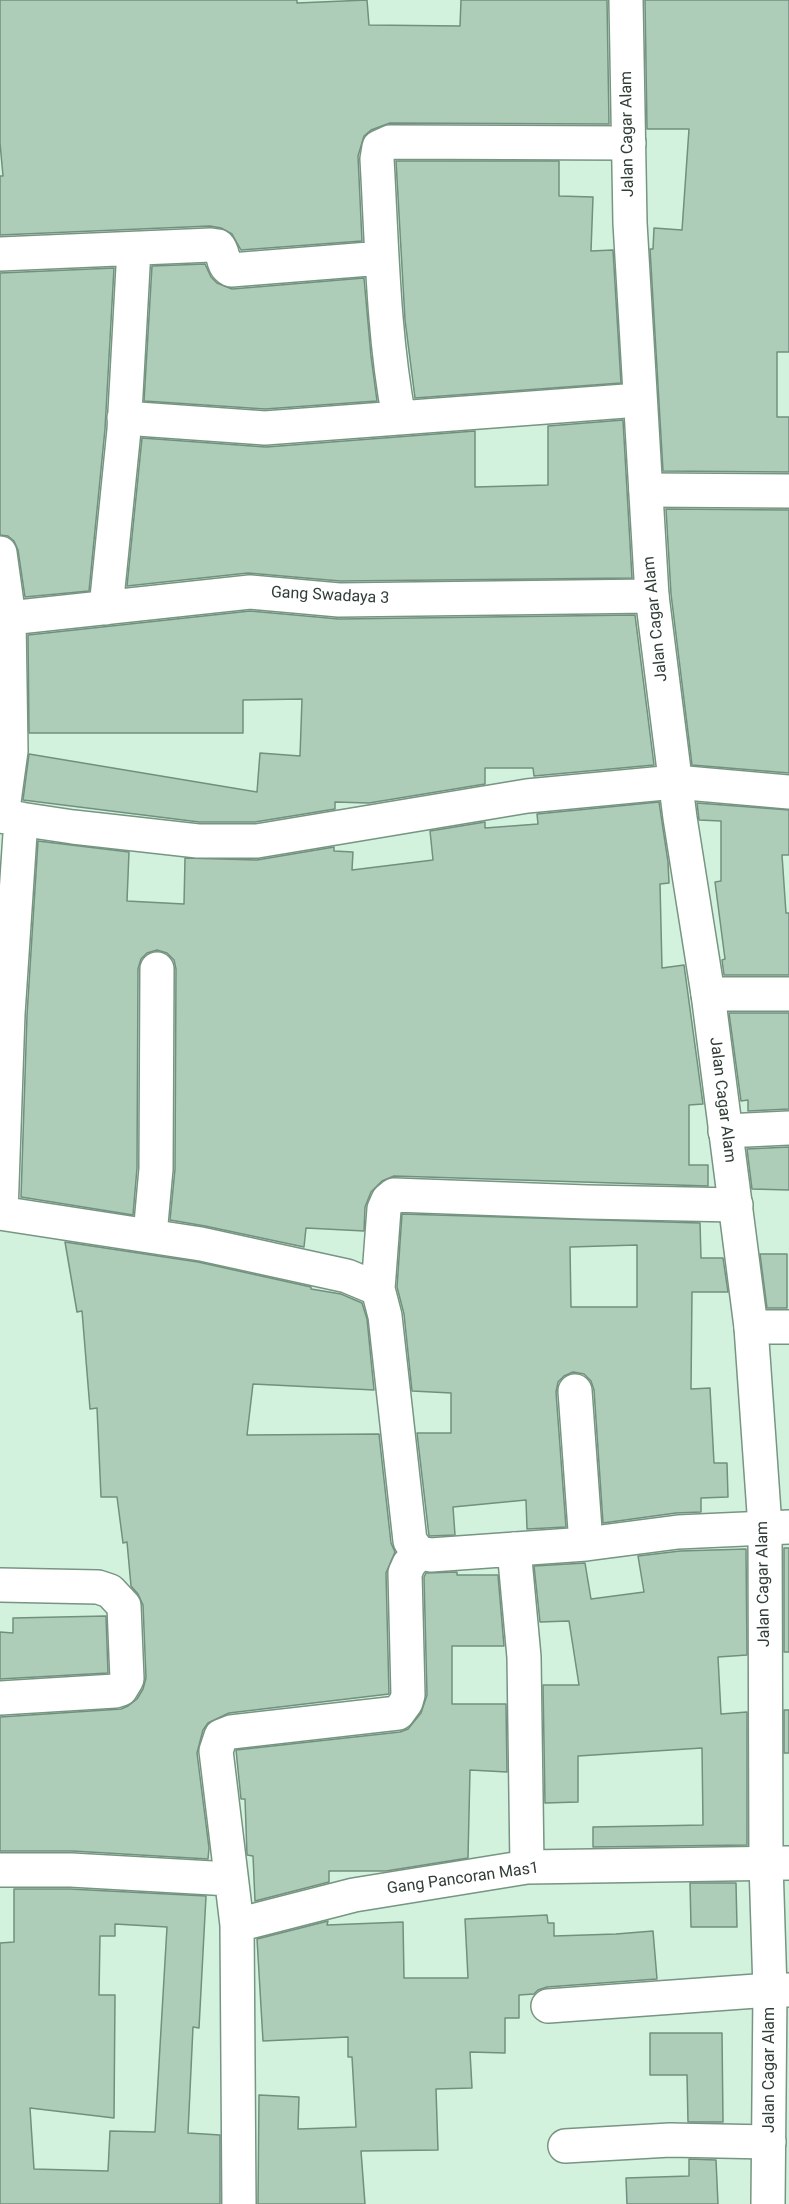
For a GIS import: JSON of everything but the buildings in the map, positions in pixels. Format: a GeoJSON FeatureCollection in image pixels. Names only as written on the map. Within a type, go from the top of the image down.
{"type":"FeatureCollection","features":[{"type":"Feature","properties":{"kind":"street","name":"Jalan Cagar Alam"},"geometry":{"type":"LineString","coordinates":[[626,0],[630,223],[652,596],[675,782],[708,994],[777,1527],[777,1864],[780,1990],[769,2142],[768,2204]]}},
{"type":"Feature","properties":{"kind":"street"},"geometry":{"type":"LineString","coordinates":[[399,418],[390,370],[377,159],[379,147],[383,143],[402,142],[629,143]]}},
{"type":"Feature","properties":{"kind":"street"},"geometry":{"type":"LineString","coordinates":[[0,254],[218,246],[222,250],[227,267],[231,270],[382,258]]}},
{"type":"Feature","properties":{"kind":"street"},"geometry":{"type":"LineString","coordinates":[[106,608],[124,418],[134,249]]}},
{"type":"Feature","properties":{"kind":"street"},"geometry":{"type":"LineString","coordinates":[[124,418],[265,428],[639,400]]}},
{"type":"Feature","properties":{"kind":"street"},"geometry":{"type":"LineString","coordinates":[[646,490],[789,491]]}},
{"type":"Feature","properties":{"kind":"street"},"geometry":{"type":"LineString","coordinates":[[0,553],[9,618],[11,750],[1,1213],[201,1244],[337,1273],[378,1289]]}},
{"type":"Feature","properties":{"kind":"street","name":"Gang Swadaya 3"},"geometry":{"type":"LineString","coordinates":[[9,618],[250,592],[339,600],[652,596]]}},
{"type":"Feature","properties":{"kind":"street"},"geometry":{"type":"LineString","coordinates":[[8,817],[198,841],[257,841],[527,796],[675,782],[789,792]]}},
{"type":"Feature","properties":{"kind":"street"},"geometry":{"type":"LineString","coordinates":[[150,1235],[156,1169],[157,969]]}},
{"type":"Feature","properties":{"kind":"street"},"geometry":{"type":"LineString","coordinates":[[708,994],[789,994]]}},
{"type":"Feature","properties":{"kind":"street"},"geometry":{"type":"LineString","coordinates":[[725,1131],[789,1128]]}},
{"type":"Feature","properties":{"kind":"street"},"geometry":{"type":"LineString","coordinates":[[736,1205],[394,1195],[388,1200],[384,1209],[378,1289],[386,1316],[410,1541],[418,1553],[431,1556],[586,1544],[660,1534],[777,1527]]}},
{"type":"Feature","properties":{"kind":"street"},"geometry":{"type":"LineString","coordinates":[[751,1327],[789,1327]]}},
{"type":"Feature","properties":{"kind":"street"},"geometry":{"type":"LineString","coordinates":[[574,1391],[586,1544]]}},
{"type":"Feature","properties":{"kind":"street"},"geometry":{"type":"LineString","coordinates":[[514,1549],[524,1657],[527,1867]]}},
{"type":"Feature","properties":{"kind":"street"},"geometry":{"type":"LineString","coordinates":[[240,2204],[237,1925],[216,1750],[221,1736],[231,1732],[398,1713],[408,1695],[405,1573],[418,1553]]}},
{"type":"Feature","properties":{"kind":"street"},"geometry":{"type":"LineString","coordinates":[[0,1585],[98,1587],[110,1591],[124,1606],[127,1679],[122,1689],[115,1691],[0,1698]]}},
{"type":"Feature","properties":{"kind":"street","name":"Gang Pancoran Mas1"},"geometry":{"type":"LineString","coordinates":[[237,1925],[354,1895],[527,1867],[777,1864]]}},
{"type":"Feature","properties":{"kind":"street"},"geometry":{"type":"LineString","coordinates":[[0,1870],[71,1869],[230,1879]]}},
{"type":"Feature","properties":{"kind":"street"},"geometry":{"type":"LineString","coordinates":[[548,2006],[780,1990]]}},
{"type":"Feature","properties":{"kind":"street"},"geometry":{"type":"LineString","coordinates":[[565,2146],[670,2140],[769,2142]]}}]}
